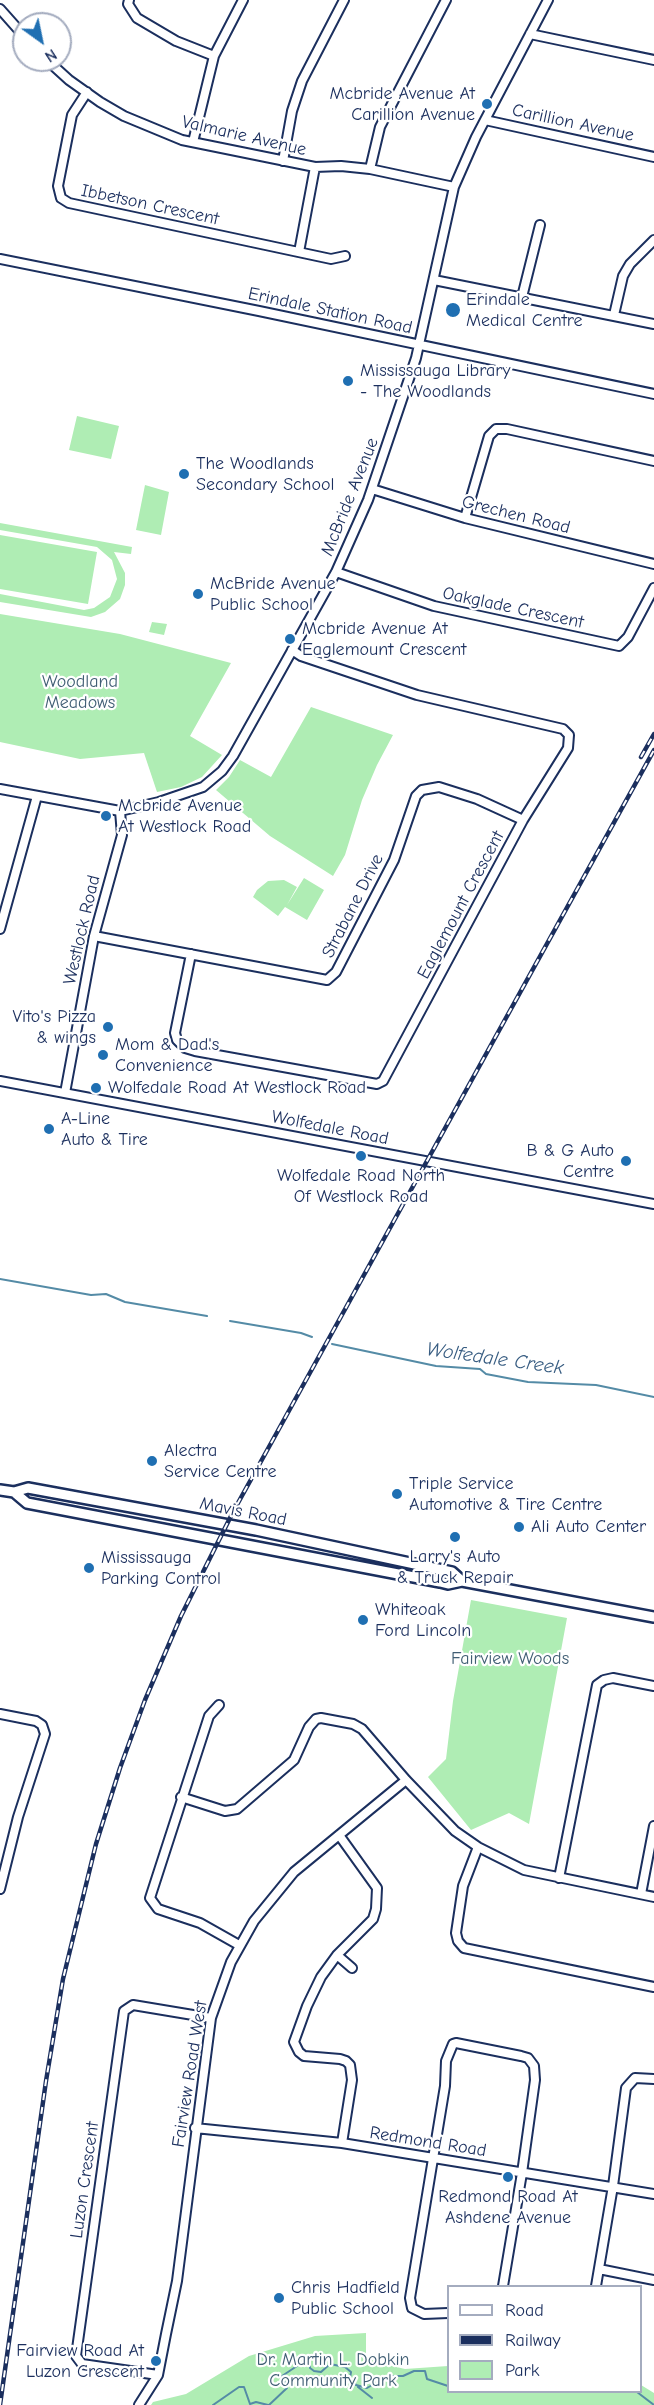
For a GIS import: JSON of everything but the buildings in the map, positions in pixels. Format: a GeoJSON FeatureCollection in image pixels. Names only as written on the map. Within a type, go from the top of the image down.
{"type":"FeatureCollection","features":[{"type":"Feature","properties":{"kind":"main road","name":"Mavis Road"},"geometry":{"type":"LineString","coordinates":[[0,1490],[14,1492],[28,1488],[256,1530],[452,1572],[462,1581]]}},
{"type":"Feature","properties":{"kind":"main road","name":"Mavis Road"},"geometry":{"type":"LineString","coordinates":[[14,1492],[27,1503],[448,1584],[462,1581],[654,1617]]}},
{"type":"Feature","properties":{"kind":"street"},"geometry":{"type":"LineString","coordinates":[[129,0],[128,4],[137,18],[176,41],[214,56]]}},
{"type":"Feature","properties":{"kind":"street"},"geometry":{"type":"LineString","coordinates":[[193,142],[214,56],[243,0]]}},
{"type":"Feature","properties":{"kind":"street"},"geometry":{"type":"LineString","coordinates":[[283,161],[292,111],[302,81],[344,0]]}},
{"type":"Feature","properties":{"kind":"street"},"geometry":{"type":"LineString","coordinates":[[370,169],[380,127],[446,0]]}},
{"type":"Feature","properties":{"kind":"street","name":"McBride Avenue"},"geometry":{"type":"LineString","coordinates":[[0,789],[120,811],[186,794],[212,781],[233,756],[336,572],[372,489],[419,345],[454,187],[485,120],[548,0]]}},
{"type":"Feature","properties":{"kind":"street"},"geometry":{"type":"LineString","coordinates":[[0,9],[12,22]]}},
{"type":"Feature","properties":{"kind":"street"},"geometry":{"type":"LineString","coordinates":[[530,34],[654,60]]}},
{"type":"Feature","properties":{"kind":"street","name":"Valmarie Avenue"},"geometry":{"type":"LineString","coordinates":[[60,72],[124,116],[193,142],[315,167],[370,169],[454,187]]}},
{"type":"Feature","properties":{"kind":"street","name":"Ibbetson Crescent"},"geometry":{"type":"LineString","coordinates":[[87,92],[72,115],[58,186],[61,198],[69,203],[331,259],[345,256]]}},
{"type":"Feature","properties":{"kind":"street","name":"Carillion Avenue"},"geometry":{"type":"LineString","coordinates":[[485,120],[654,157]]}},
{"type":"Feature","properties":{"kind":"street"},"geometry":{"type":"LineString","coordinates":[[299,252],[315,167]]}},
{"type":"Feature","properties":{"kind":"street"},"geometry":{"type":"LineString","coordinates":[[522,297],[540,225]]}},
{"type":"Feature","properties":{"kind":"street"},"geometry":{"type":"LineString","coordinates":[[614,315],[623,276],[630,264],[654,240]]}},
{"type":"Feature","properties":{"kind":"street","name":"Erindale Station Road"},"geometry":{"type":"LineString","coordinates":[[0,259],[654,394]]}},
{"type":"Feature","properties":{"kind":"street"},"geometry":{"type":"LineString","coordinates":[[434,280],[654,324]]}},
{"type":"Feature","properties":{"kind":"street"},"geometry":{"type":"LineString","coordinates":[[465,518],[489,436],[496,429],[507,429],[654,460]]}},
{"type":"Feature","properties":{"kind":"street","name":"Grechen Road"},"geometry":{"type":"LineString","coordinates":[[372,489],[465,518],[654,564]]}},
{"type":"Feature","properties":{"kind":"street","name":"Oakglade Crescent"},"geometry":{"type":"LineString","coordinates":[[336,572],[434,606],[619,646],[628,637],[654,588]]}},
{"type":"Feature","properties":{"kind":"street","name":"Eaglemount Crescent"},"geometry":{"type":"LineString","coordinates":[[191,954],[176,1033],[177,1040],[185,1048],[377,1084],[383,1081],[523,820],[568,748],[569,735],[563,729],[417,695],[301,656],[292,650]]}},
{"type":"Feature","properties":{"kind":"street","name":"Strabane Drive"},"geometry":{"type":"LineString","coordinates":[[94,936],[327,980],[336,972],[394,860],[416,796],[422,790],[439,787],[523,820]]}},
{"type":"Feature","properties":{"kind":"street"},"geometry":{"type":"LineString","coordinates":[[0,929],[37,796]]}},
{"type":"Feature","properties":{"kind":"street","name":"Westlock Road"},"geometry":{"type":"LineString","coordinates":[[64,1093],[94,936],[122,835],[120,811]]}},
{"type":"Feature","properties":{"kind":"street","name":"Wolfedale Road"},"geometry":{"type":"LineString","coordinates":[[0,1081],[654,1204]]}},
{"type":"Feature","properties":{"kind":"street"},"geometry":{"type":"LineString","coordinates":[[559,1878],[597,1685],[613,1678],[654,1686]]}},
{"type":"Feature","properties":{"kind":"street"},"geometry":{"type":"LineString","coordinates":[[219,1705],[209,1716],[181,1797],[151,1902],[163,1911],[200,1923],[239,1945]]}},
{"type":"Feature","properties":{"kind":"street"},"geometry":{"type":"LineString","coordinates":[[0,1714],[39,1722],[45,1734],[18,1817],[0,1889]]}},
{"type":"Feature","properties":{"kind":"street"},"geometry":{"type":"LineString","coordinates":[[181,1797],[225,1811],[237,1809],[294,1760],[312,1722],[321,1718],[352,1724],[362,1729],[406,1780],[455,1831],[478,1848],[524,1870],[654,1897]]}},
{"type":"Feature","properties":{"kind":"street","name":"Fairview Road West"},"geometry":{"type":"LineString","coordinates":[[139,2405],[158,2375],[177,2281],[211,2018],[221,1985],[239,1945],[254,1921],[294,1872],[406,1780]]}},
{"type":"Feature","properties":{"kind":"street"},"geometry":{"type":"LineString","coordinates":[[641,1894],[654,1826]]}},
{"type":"Feature","properties":{"kind":"street"},"geometry":{"type":"LineString","coordinates":[[339,1835],[377,1888],[373,1919],[337,1955],[321,1977],[311,1996],[294,2042],[298,2052],[304,2056],[340,2059],[350,2065],[352,2080],[342,2143]]}},
{"type":"Feature","properties":{"kind":"street"},"geometry":{"type":"LineString","coordinates":[[478,1848],[463,1886],[456,1933],[458,1941],[464,1948],[654,1987]]}},
{"type":"Feature","properties":{"kind":"street"},"geometry":{"type":"LineString","coordinates":[[337,1955],[352,1968]]}},
{"type":"Feature","properties":{"kind":"street","name":"Luzon Crescent"},"geometry":{"type":"LineString","coordinates":[[158,2375],[82,2364],[76,2356],[124,2011],[133,2005],[211,2018]]}},
{"type":"Feature","properties":{"kind":"street"},"geometry":{"type":"LineString","coordinates":[[447,2313],[424,2314],[412,2308],[410,2298],[446,2086],[446,2061],[453,2044],[460,2043],[521,2056],[533,2062],[535,2080],[503,2285]]}},
{"type":"Feature","properties":{"kind":"street"},"geometry":{"type":"LineString","coordinates":[[596,2285],[614,2186],[626,2088],[635,2078],[654,2079]]}},
{"type":"Feature","properties":{"kind":"street","name":"Redmond Road"},"geometry":{"type":"LineString","coordinates":[[195,2128],[342,2143],[654,2194]]}},
{"type":"Feature","properties":{"kind":"street"},"geometry":{"type":"LineString","coordinates":[[599,2269],[654,2280]]}},
{"type":"Feature","properties":{"kind":"green space"},"geometry":{"type":"Polygon","coordinates":[[[77,416],[119,426],[111,459],[69,450],[77,416]]]}},
{"type":"Feature","properties":{"kind":"green space"},"geometry":{"type":"Polygon","coordinates":[[[145,485],[169,492],[161,535],[136,530],[145,485]]]}},
{"type":"Feature","properties":{"kind":"green space"},"geometry":{"type":"Polygon","coordinates":[[[0,523],[132,547],[131,554],[114,552],[125,573],[125,585],[120,599],[105,612],[91,617],[0,602],[0,594],[84,610],[94,608],[110,597],[117,579],[112,560],[97,547],[0,530],[0,523]]]}},
{"type":"Feature","properties":{"kind":"green space"},"geometry":{"type":"Polygon","coordinates":[[[0,535],[97,552],[88,604],[0,589],[0,535]]]}},
{"type":"Feature","properties":{"kind":"green space","name":"Woodland Meadows"},"geometry":{"type":"Polygon","coordinates":[[[0,614],[120,634],[231,663],[190,736],[222,755],[202,777],[181,787],[157,792],[144,753],[80,759],[0,742],[0,614]]]}},
{"type":"Feature","properties":{"kind":"green space"},"geometry":{"type":"Polygon","coordinates":[[[152,622],[167,624],[164,635],[149,632],[152,622]]]}},
{"type":"Feature","properties":{"kind":"green space"},"geometry":{"type":"Polygon","coordinates":[[[311,707],[393,735],[362,800],[345,855],[333,876],[270,836],[216,790],[229,777],[240,760],[271,777],[311,707]]]}},
{"type":"Feature","properties":{"kind":"green space"},"geometry":{"type":"Polygon","coordinates":[[[304,878],[324,890],[307,920],[285,907],[278,916],[253,897],[257,890],[268,881],[284,880],[297,887],[287,905],[304,878]]]}},
{"type":"Feature","properties":{"kind":"green space","name":"Fairview Woods"},"geometry":{"type":"Polygon","coordinates":[[[471,1600],[567,1618],[529,1824],[509,1813],[471,1830],[428,1777],[446,1759],[453,1701],[471,1600]]]}},
{"type":"Feature","properties":{"kind":"green space","name":"Dr. Martin L. Dobkin Community Park"},"geometry":{"type":"Polygon","coordinates":[[[366,2333],[366,2355],[375,2362],[405,2369],[447,2366],[447,2393],[642,2393],[642,2386],[654,2393],[654,2405],[151,2405],[153,2402],[186,2394],[249,2356],[315,2336],[366,2333]]]}},
{"type":"Feature","properties":{"kind":"waterway","name":"Wolfedale Creek"},"geometry":{"type":"LineString","coordinates":[[0,1279],[91,1295],[106,1294],[125,1302],[207,1316]]}},
{"type":"Feature","properties":{"kind":"waterway","name":"Wolfedale Creek"},"geometry":{"type":"LineString","coordinates":[[230,1321],[301,1333],[312,1337]]}},
{"type":"Feature","properties":{"kind":"waterway","name":"Wolfedale Creek"},"geometry":{"type":"LineString","coordinates":[[332,1344],[436,1366],[480,1369],[486,1374],[528,1382],[596,1385],[654,1397]]}},
{"type":"Feature","properties":{"kind":"waterway"},"geometry":{"type":"LineString","coordinates":[[269,2405],[287,2388],[282,2376],[303,2362],[310,2363],[310,2368],[321,2372],[330,2364],[345,2367],[351,2372],[350,2378],[356,2385],[367,2388],[388,2376],[403,2376],[414,2371],[425,2371],[427,2379],[447,2386]]}},
{"type":"Feature","properties":{"kind":"waterway"},"geometry":{"type":"LineString","coordinates":[[213,2405],[239,2387],[244,2387],[250,2404],[256,2402],[268,2405]]}},
{"type":"Feature","properties":{"kind":"waterway"},"geometry":{"type":"LineString","coordinates":[[358,2387],[372,2398]]}},
{"type":"Feature","properties":{"kind":"waterway"},"geometry":{"type":"LineString","coordinates":[[638,2393],[654,2405]]}},
{"type":"Feature","properties":{"kind":"railway"},"geometry":{"type":"LineString","coordinates":[[641,757],[654,734]]}},
{"type":"Feature","properties":{"kind":"railway"},"geometry":{"type":"LineString","coordinates":[[0,2405],[46,2081],[63,1979],[96,1844],[145,1700],[181,1616],[233,1512],[654,750]]}},
{"type":"Feature","properties":{"kind":"place","name":"Mcbride Avenue At Carillion Avenue"},"geometry":{"type":"Point","coordinates":[487,104]}},
{"type":"Feature","properties":{"kind":"place","name":"Erindale Medical Centre"},"geometry":{"type":"Point","coordinates":[453,310]}},
{"type":"Feature","properties":{"kind":"place","name":"Mississauga Library - The Woodlands"},"geometry":{"type":"Point","coordinates":[348,381]}},
{"type":"Feature","properties":{"kind":"place","name":"The Woodlands Secondary School"},"geometry":{"type":"Point","coordinates":[184,474]}},
{"type":"Feature","properties":{"kind":"place","name":"McBride Avenue Public School"},"geometry":{"type":"Point","coordinates":[198,594]}},
{"type":"Feature","properties":{"kind":"place","name":"Mcbride Avenue At Eaglemount Crescent"},"geometry":{"type":"Point","coordinates":[290,639]}},
{"type":"Feature","properties":{"kind":"place","name":"Mcbride Avenue At Westlock Road"},"geometry":{"type":"Point","coordinates":[106,816]}},
{"type":"Feature","properties":{"kind":"place","name":"Vito's Pizza & wings"},"geometry":{"type":"Point","coordinates":[108,1027]}},
{"type":"Feature","properties":{"kind":"place","name":"Mom & Dad's Convenience"},"geometry":{"type":"Point","coordinates":[103,1055]}},
{"type":"Feature","properties":{"kind":"place","name":"Wolfedale Road At Westlock Road"},"geometry":{"type":"Point","coordinates":[96,1088]}},
{"type":"Feature","properties":{"kind":"place","name":"A-Line Auto & Tire"},"geometry":{"type":"Point","coordinates":[49,1129]}},
{"type":"Feature","properties":{"kind":"place","name":"Wolfedale Road North Of Westlock Road"},"geometry":{"type":"Point","coordinates":[361,1156]}},
{"type":"Feature","properties":{"kind":"place","name":"B & G Auto Centre"},"geometry":{"type":"Point","coordinates":[626,1161]}},
{"type":"Feature","properties":{"kind":"place","name":"Alectra Service Centre"},"geometry":{"type":"Point","coordinates":[152,1461]}},
{"type":"Feature","properties":{"kind":"place","name":"Triple Service Automotive & Tire Centre"},"geometry":{"type":"Point","coordinates":[397,1494]}},
{"type":"Feature","properties":{"kind":"place","name":"Ali Auto Center"},"geometry":{"type":"Point","coordinates":[519,1527]}},
{"type":"Feature","properties":{"kind":"place","name":"Larry's Auto & Truck Repair"},"geometry":{"type":"Point","coordinates":[455,1537]}},
{"type":"Feature","properties":{"kind":"place","name":"Mississauga Parking Control"},"geometry":{"type":"Point","coordinates":[89,1568]}},
{"type":"Feature","properties":{"kind":"place","name":"Whiteoak Ford Lincoln"},"geometry":{"type":"Point","coordinates":[363,1620]}},
{"type":"Feature","properties":{"kind":"place","name":"Redmond Road At Ashdene Avenue"},"geometry":{"type":"Point","coordinates":[508,2177]}},
{"type":"Feature","properties":{"kind":"place","name":"Chris Hadfield Public School"},"geometry":{"type":"Point","coordinates":[279,2298]}},
{"type":"Feature","properties":{"kind":"place","name":"Fairview Road At Luzon Crescent"},"geometry":{"type":"Point","coordinates":[156,2361]}}]}
